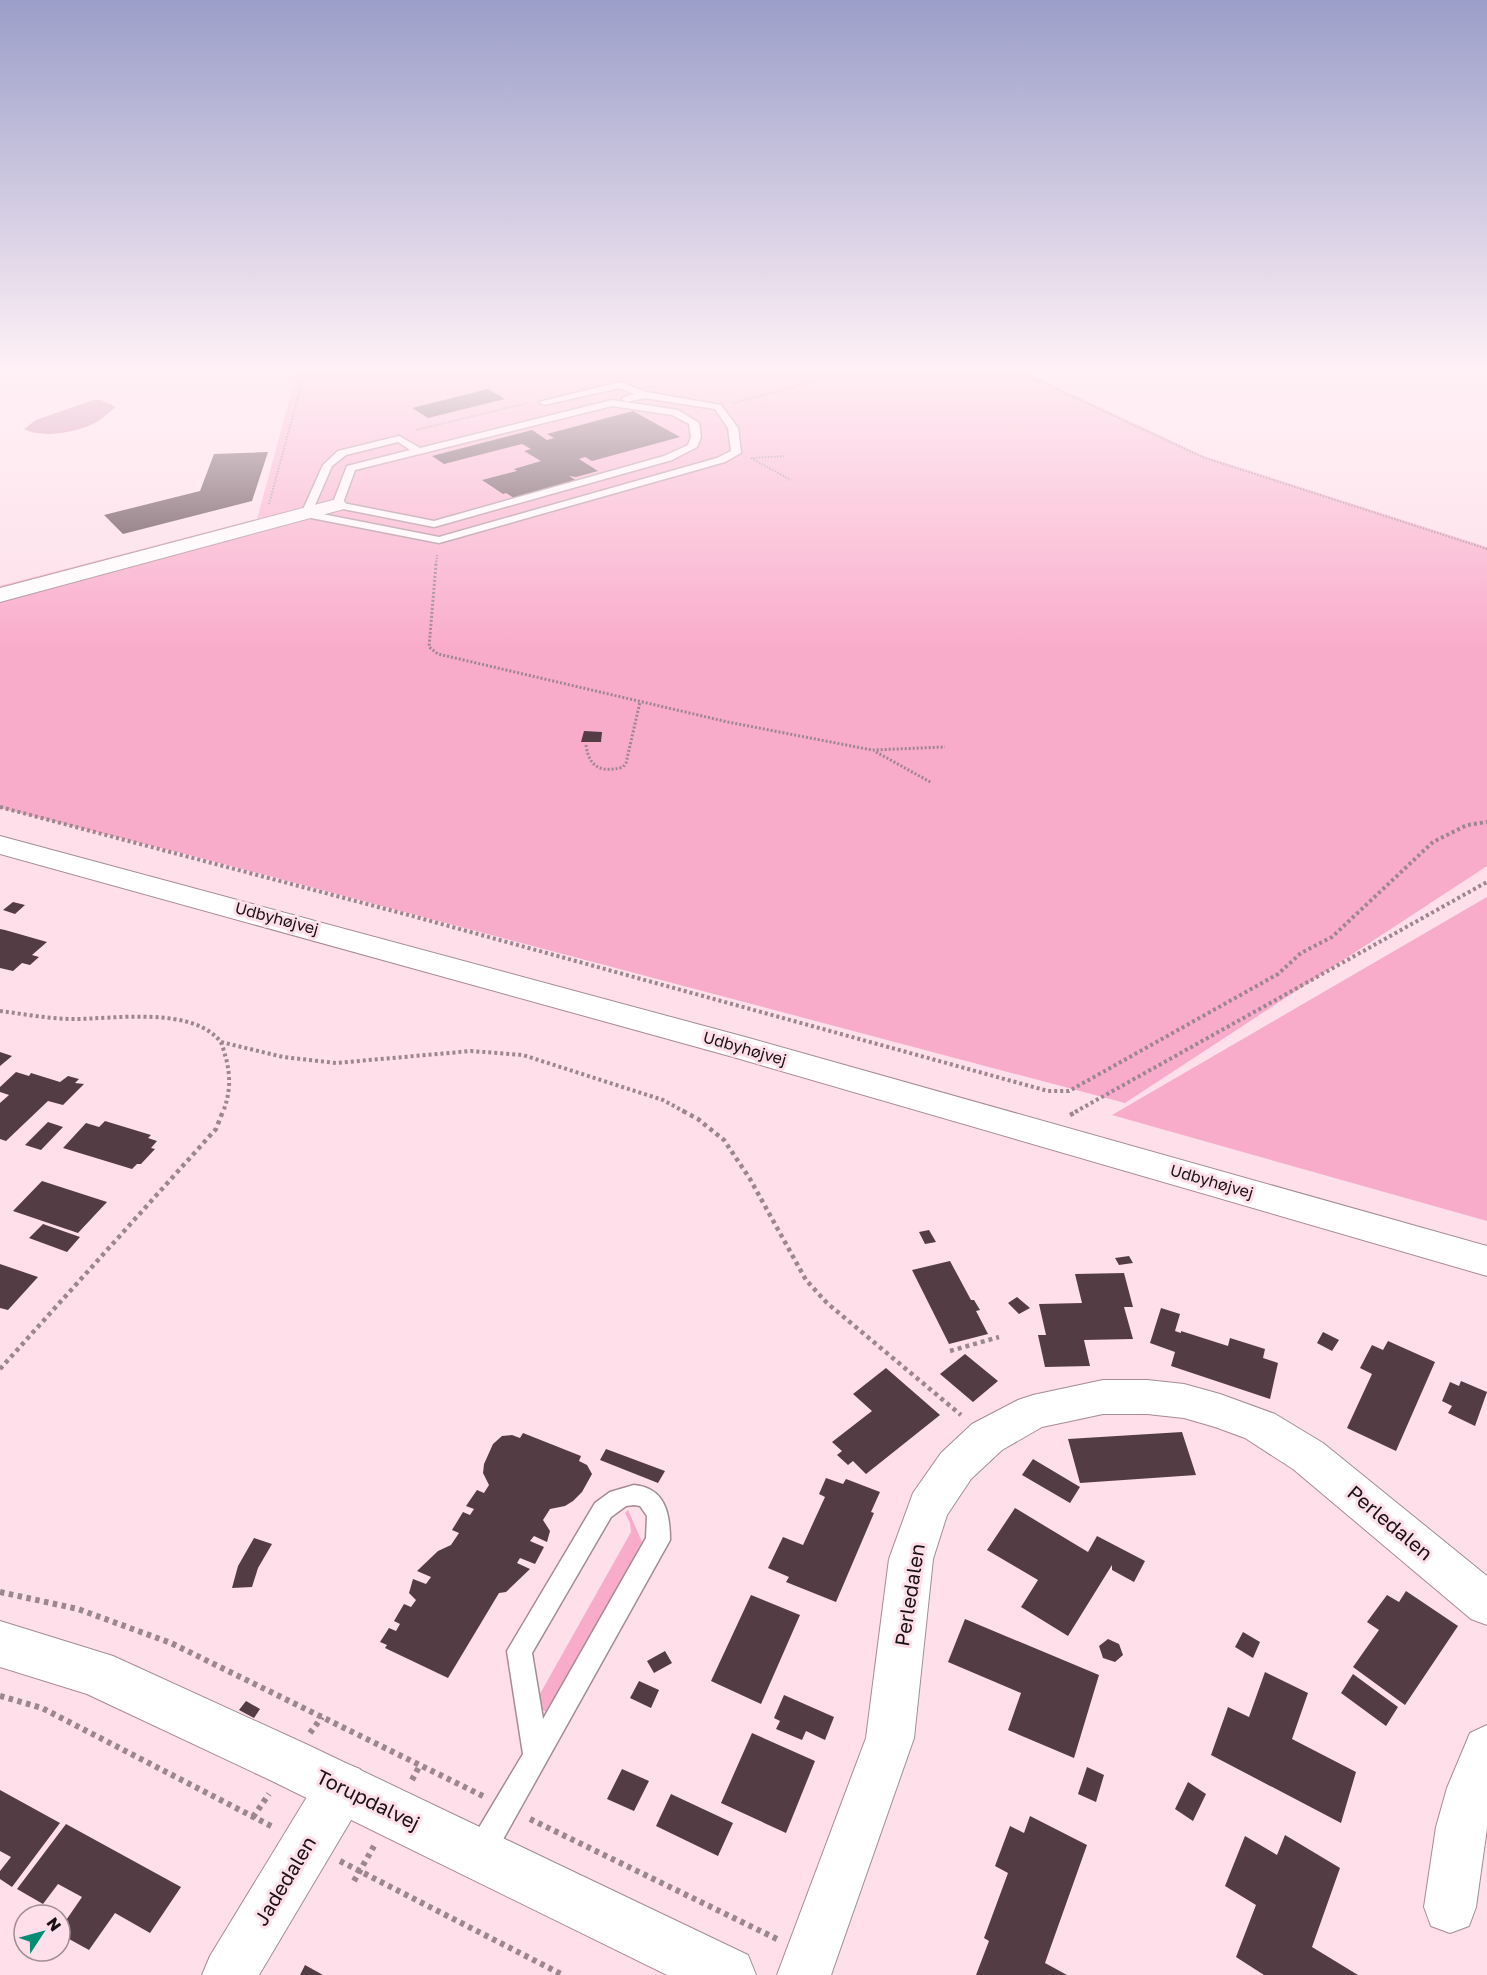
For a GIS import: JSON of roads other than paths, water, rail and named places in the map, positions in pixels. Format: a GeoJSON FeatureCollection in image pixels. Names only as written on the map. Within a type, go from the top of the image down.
{"type":"FeatureCollection","features":[{"type":"Feature","properties":{"kind":"street"},"geometry":{"type":"LineString","coordinates":[[0,595],[337,505]]}},
{"type":"Feature","properties":{"kind":"street","name":"Udbyhøjvej"},"geometry":{"type":"LineString","coordinates":[[0,845],[622,1013],[1487,1261]]}},
{"type":"Feature","properties":{"kind":"street","name":"Perledalen"},"geometry":{"type":"LineString","coordinates":[[808,1966],[890,1738],[911,1560],[928,1507],[957,1466],[987,1437],[1033,1412],[1103,1397],[1147,1397],[1184,1401],[1260,1426],[1308,1456],[1487,1604]]}},
{"type":"Feature","properties":{"kind":"street","name":"Torupdalvej"},"geometry":{"type":"LineString","coordinates":[[0,1644],[95,1673],[342,1787],[728,1975]]}},
{"type":"Feature","properties":{"kind":"street"},"geometry":{"type":"LineString","coordinates":[[1450,1907],[1460,1830],[1487,1750]]}},
{"type":"Feature","properties":{"kind":"street","name":"Jadedalen"},"geometry":{"type":"LineString","coordinates":[[229,1975],[342,1787]]}},
{"type":"Feature","properties":{"kind":"lane"},"geometry":{"type":"LineString","coordinates":[[330,463],[306,513],[439,540],[710,463]]}},
{"type":"Feature","properties":{"kind":"lane"},"geometry":{"type":"LineString","coordinates":[[369,463],[351,468],[337,505],[434,524],[650,463]]}},
{"type":"Feature","properties":{"kind":"lane"},"geometry":{"type":"LineString","coordinates":[[479,1854],[536,1756],[658,1539],[658,1516],[652,1503],[640,1496],[626,1494],[614,1499],[603,1510],[519,1651],[536,1756]]}}]}
